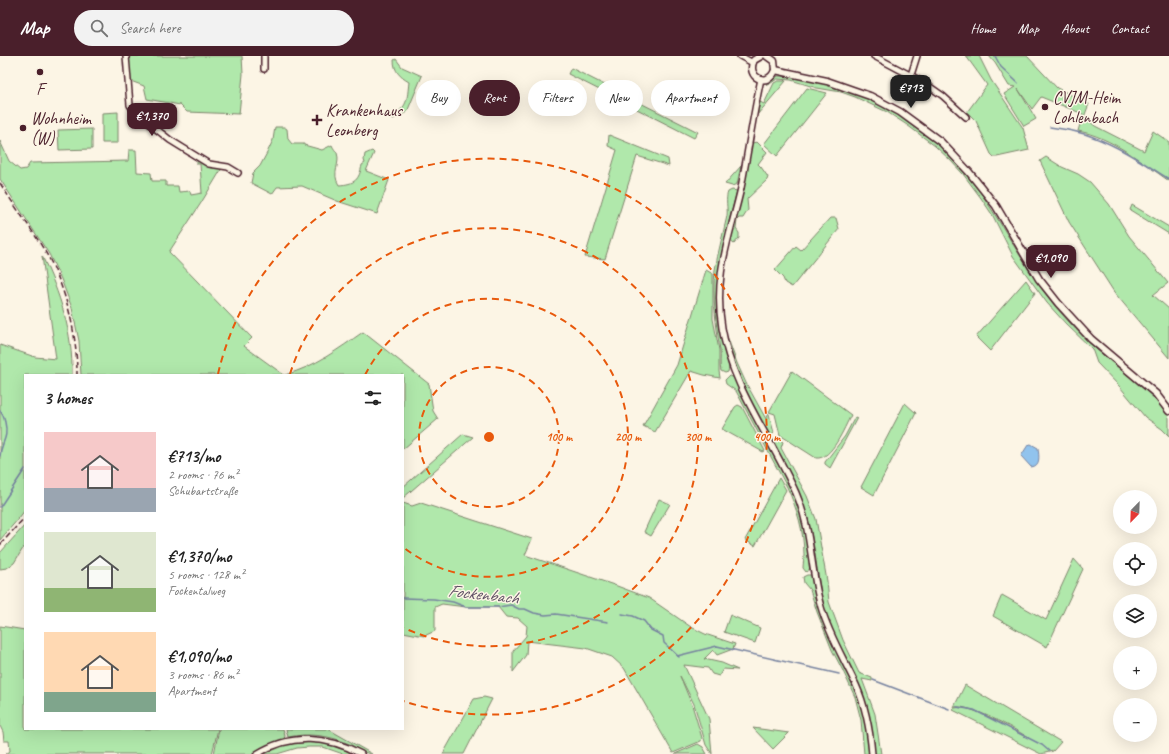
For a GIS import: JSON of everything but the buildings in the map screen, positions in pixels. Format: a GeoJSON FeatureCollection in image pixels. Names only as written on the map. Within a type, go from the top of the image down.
{"type":"FeatureCollection","features":[{"type":"Feature","properties":{"kind":"main road"},"geometry":{"type":"LineString","coordinates":[[761,56],[756,58],[753,63],[753,72],[761,79],[770,78],[775,70],[774,61],[767,56]]}},
{"type":"Feature","properties":{"kind":"main road"},"geometry":{"type":"LineString","coordinates":[[775,70],[827,81],[870,96],[900,112],[940,142],[970,172],[996,206],[1039,279],[1058,304],[1091,339],[1156,394],[1169,411]]}},
{"type":"Feature","properties":{"kind":"street"},"geometry":{"type":"LineString","coordinates":[[126,56],[130,105],[136,113],[170,140],[209,164],[228,167],[238,173]]}},
{"type":"Feature","properties":{"kind":"street"},"geometry":{"type":"LineString","coordinates":[[264,56],[264,69]]}},
{"type":"Feature","properties":{"kind":"street"},"geometry":{"type":"LineString","coordinates":[[740,56],[753,63]]}},
{"type":"Feature","properties":{"kind":"street"},"geometry":{"type":"LineString","coordinates":[[874,56],[911,75],[943,96],[966,117]]}},
{"type":"Feature","properties":{"kind":"street"},"geometry":{"type":"LineString","coordinates":[[911,75],[917,56]]}},
{"type":"Feature","properties":{"kind":"street"},"geometry":{"type":"LineString","coordinates":[[761,79],[740,189],[725,247],[720,276],[722,326],[726,348],[741,388],[793,486],[801,506],[808,528],[821,607],[829,631],[862,699],[870,732],[872,754]]}},
{"type":"Feature","properties":{"kind":"street"},"geometry":{"type":"LineString","coordinates":[[257,754],[288,741],[313,739],[330,741],[350,748],[361,754]]}},
{"type":"Feature","properties":{"kind":"green space"},"geometry":{"type":"Polygon","coordinates":[[[126,56],[242,56],[243,74],[239,114],[187,112],[180,105],[147,99],[144,86],[128,80],[126,56]]]}},
{"type":"Feature","properties":{"kind":"green space"},"geometry":{"type":"Polygon","coordinates":[[[966,56],[979,56],[991,80],[1023,128],[1029,150],[997,157],[994,157],[991,154],[976,121],[967,112],[987,85],[966,56]]]}},
{"type":"Feature","properties":{"kind":"green space"},"geometry":{"type":"Polygon","coordinates":[[[989,56],[1027,56],[1057,88],[1089,104],[1084,117],[1095,126],[1144,151],[1153,131],[1169,142],[1169,181],[1137,158],[1114,144],[1090,134],[1078,131],[1083,114],[1041,97],[1032,109],[1018,89],[1036,119],[1024,126],[1004,94],[1015,87],[1009,86],[989,56]]]}},
{"type":"Feature","properties":{"kind":"green space"},"geometry":{"type":"Polygon","coordinates":[[[396,59],[402,67],[422,76],[420,80],[416,80],[416,90],[407,112],[393,119],[392,115],[401,109],[406,102],[409,82],[400,76],[396,70],[394,60],[396,59]]]}},
{"type":"Feature","properties":{"kind":"green space"},"geometry":{"type":"Polygon","coordinates":[[[571,68],[595,80],[595,88],[587,84],[587,80],[580,80],[568,74],[571,68]]]}},
{"type":"Feature","properties":{"kind":"green space"},"geometry":{"type":"Polygon","coordinates":[[[778,76],[817,82],[876,103],[912,123],[940,145],[972,180],[1030,271],[1055,306],[1072,326],[1097,350],[1149,393],[1166,411],[1169,418],[1169,436],[1145,417],[1120,387],[1097,363],[1092,349],[1047,303],[1013,256],[993,216],[981,198],[963,174],[935,146],[887,112],[855,97],[841,92],[817,88],[791,80],[777,79],[768,85],[766,84],[778,76]]]}},
{"type":"Feature","properties":{"kind":"green space"},"geometry":{"type":"Polygon","coordinates":[[[778,81],[786,81],[757,115],[760,102],[764,104],[774,83],[778,81]]]}},
{"type":"Feature","properties":{"kind":"green space"},"geometry":{"type":"Polygon","coordinates":[[[807,88],[827,93],[777,156],[764,144],[807,88]]]}},
{"type":"Feature","properties":{"kind":"green space"},"geometry":{"type":"Polygon","coordinates":[[[643,104],[651,108],[651,116],[666,116],[698,132],[694,138],[643,112],[643,104]]]}},
{"type":"Feature","properties":{"kind":"green space"},"geometry":{"type":"Polygon","coordinates":[[[118,112],[118,143],[102,143],[102,113],[118,112]]]}},
{"type":"Feature","properties":{"kind":"green space"},"geometry":{"type":"Polygon","coordinates":[[[275,127],[284,127],[287,129],[288,139],[292,144],[304,144],[322,150],[332,145],[338,157],[336,176],[339,185],[349,184],[358,178],[362,165],[365,163],[365,154],[372,151],[374,153],[366,171],[389,180],[377,214],[337,201],[302,186],[277,187],[272,194],[251,183],[253,173],[260,166],[273,140],[275,127]]]}},
{"type":"Feature","properties":{"kind":"green space"},"geometry":{"type":"Polygon","coordinates":[[[92,129],[92,149],[59,150],[58,130],[92,129]]]}},
{"type":"Feature","properties":{"kind":"green space"},"geometry":{"type":"Polygon","coordinates":[[[609,135],[668,159],[669,166],[637,156],[605,259],[585,257],[617,150],[608,146],[609,135]]]}},
{"type":"Feature","properties":{"kind":"green space"},"geometry":{"type":"Polygon","coordinates":[[[0,141],[9,161],[20,170],[26,169],[30,163],[128,161],[129,150],[136,150],[137,172],[151,173],[152,181],[166,181],[166,186],[178,186],[179,192],[190,191],[191,195],[202,193],[200,164],[197,164],[197,157],[209,164],[224,165],[169,252],[252,338],[244,346],[283,374],[81,374],[79,341],[72,308],[61,279],[49,254],[0,179],[0,141]]]}},
{"type":"Feature","properties":{"kind":"green space"},"geometry":{"type":"Polygon","coordinates":[[[757,142],[767,152],[758,164],[768,177],[767,180],[747,199],[748,210],[743,218],[739,218],[737,220],[736,229],[739,233],[739,238],[734,244],[729,240],[743,190],[752,143],[757,142]]]}},
{"type":"Feature","properties":{"kind":"green space"},"geometry":{"type":"Polygon","coordinates":[[[1046,157],[1090,182],[1109,204],[1129,236],[1168,283],[1153,295],[1169,309],[1169,358],[1114,292],[1069,222],[1040,161],[1046,157]]]}},
{"type":"Feature","properties":{"kind":"green space"},"geometry":{"type":"Polygon","coordinates":[[[741,166],[737,184],[732,186],[725,184],[741,166]]]}},
{"type":"Feature","properties":{"kind":"green space"},"geometry":{"type":"Polygon","coordinates":[[[732,190],[737,191],[720,262],[717,291],[719,328],[728,362],[728,372],[725,373],[720,369],[720,350],[715,310],[714,280],[716,263],[727,216],[727,195],[728,192],[732,190]]]}},
{"type":"Feature","properties":{"kind":"green space"},"geometry":{"type":"Polygon","coordinates":[[[1132,205],[1169,227],[1169,234],[1130,210],[1132,205]]]}},
{"type":"Feature","properties":{"kind":"green space"},"geometry":{"type":"Polygon","coordinates":[[[830,218],[836,218],[839,229],[792,287],[785,283],[783,278],[775,270],[796,246],[801,250],[830,218]]]}},
{"type":"Feature","properties":{"kind":"green space"},"geometry":{"type":"Polygon","coordinates":[[[42,256],[60,299],[68,329],[72,359],[72,374],[24,374],[24,511],[0,540],[0,345],[35,357],[56,359],[42,256]]]}},
{"type":"Feature","properties":{"kind":"green space"},"geometry":{"type":"Polygon","coordinates":[[[706,270],[713,274],[713,319],[719,350],[720,378],[691,371],[655,432],[643,426],[677,365],[706,270]]]}},
{"type":"Feature","properties":{"kind":"green space"},"geometry":{"type":"Polygon","coordinates":[[[1026,280],[1035,293],[990,351],[976,337],[1026,280]]]}},
{"type":"Feature","properties":{"kind":"green space"},"geometry":{"type":"Polygon","coordinates":[[[363,332],[429,384],[433,411],[438,419],[404,448],[404,374],[288,374],[307,367],[335,351],[363,332]]]}},
{"type":"Feature","properties":{"kind":"green space"},"geometry":{"type":"Polygon","coordinates":[[[727,336],[746,383],[766,419],[769,414],[774,433],[771,436],[768,435],[744,388],[734,364],[726,338],[727,336]]]}},
{"type":"Feature","properties":{"kind":"green space"},"geometry":{"type":"Polygon","coordinates":[[[792,371],[851,415],[837,442],[827,454],[822,457],[816,458],[780,435],[775,414],[769,412],[792,371]]]}},
{"type":"Feature","properties":{"kind":"green space"},"geometry":{"type":"Polygon","coordinates":[[[729,376],[733,377],[791,489],[801,512],[811,568],[806,572],[803,568],[804,546],[801,529],[794,504],[787,487],[736,391],[726,384],[725,380],[729,376]]]}},
{"type":"Feature","properties":{"kind":"green space"},"geometry":{"type":"Polygon","coordinates":[[[905,403],[916,413],[874,495],[861,487],[905,403]]]}},
{"type":"Feature","properties":{"kind":"green space"},"geometry":{"type":"Polygon","coordinates":[[[738,405],[742,407],[765,451],[763,452],[722,429],[735,407],[738,405]]]}},
{"type":"Feature","properties":{"kind":"green space"},"geometry":{"type":"Polygon","coordinates":[[[855,417],[857,418],[830,468],[825,464],[825,462],[845,436],[855,417]]]}},
{"type":"Feature","properties":{"kind":"green space"},"geometry":{"type":"Polygon","coordinates":[[[463,434],[473,437],[404,497],[404,486],[463,434]]]}},
{"type":"Feature","properties":{"kind":"green space"},"geometry":{"type":"Polygon","coordinates":[[[779,439],[783,442],[781,448],[807,496],[816,519],[827,581],[829,602],[843,640],[859,673],[872,678],[872,681],[862,679],[875,714],[881,754],[874,754],[872,733],[865,702],[853,672],[830,627],[824,608],[808,519],[797,490],[774,444],[774,440],[779,439]]]}},
{"type":"Feature","properties":{"kind":"green space"},"geometry":{"type":"Polygon","coordinates":[[[779,478],[786,490],[755,546],[745,540],[779,478]]]}},
{"type":"Feature","properties":{"kind":"green space"},"geometry":{"type":"Polygon","coordinates":[[[659,499],[670,504],[651,536],[644,532],[659,499]]]}},
{"type":"Feature","properties":{"kind":"green space"},"geometry":{"type":"Polygon","coordinates":[[[404,503],[412,506],[421,503],[532,539],[525,555],[649,598],[691,627],[705,634],[735,644],[733,649],[717,655],[713,650],[704,659],[722,663],[738,670],[723,669],[719,676],[712,674],[708,668],[684,665],[709,719],[712,754],[706,745],[694,704],[680,676],[692,705],[702,738],[701,741],[673,753],[624,668],[612,657],[586,648],[527,641],[526,655],[513,672],[513,651],[526,636],[527,626],[518,618],[506,617],[498,607],[466,607],[442,604],[435,607],[435,631],[424,636],[404,632],[404,503]]]}},
{"type":"Feature","properties":{"kind":"green space"},"geometry":{"type":"Polygon","coordinates":[[[24,526],[24,547],[14,563],[7,568],[0,569],[0,553],[24,526]]]}},
{"type":"Feature","properties":{"kind":"green space"},"geometry":{"type":"Polygon","coordinates":[[[1074,559],[1083,569],[1047,647],[993,616],[1002,595],[1046,620],[1074,559]]]}},
{"type":"Feature","properties":{"kind":"green space"},"geometry":{"type":"Polygon","coordinates":[[[811,575],[812,577],[818,608],[827,631],[853,684],[865,718],[869,754],[864,754],[861,720],[855,697],[832,650],[810,590],[804,583],[803,577],[811,575]]]}},
{"type":"Feature","properties":{"kind":"green space"},"geometry":{"type":"Polygon","coordinates":[[[730,615],[760,628],[755,643],[724,632],[730,615]]]}},
{"type":"Feature","properties":{"kind":"green space"},"geometry":{"type":"Polygon","coordinates":[[[0,626],[24,630],[24,730],[218,730],[212,754],[6,754],[10,751],[9,741],[4,741],[3,732],[0,726],[0,626]]]}},
{"type":"Feature","properties":{"kind":"green space"},"geometry":{"type":"Polygon","coordinates":[[[965,685],[1061,742],[1053,751],[1041,754],[953,710],[954,708],[962,708],[972,710],[1029,738],[1003,723],[981,713],[970,709],[961,707],[954,707],[965,685]]]}},
{"type":"Feature","properties":{"kind":"green space"},"geometry":{"type":"Polygon","coordinates":[[[484,697],[492,699],[464,754],[443,754],[474,699],[484,697]]]}},
{"type":"Feature","properties":{"kind":"green space"},"geometry":{"type":"Polygon","coordinates":[[[753,728],[789,733],[773,749],[753,728]]]}},
{"type":"Feature","properties":{"kind":"green space"},"geometry":{"type":"Polygon","coordinates":[[[219,730],[283,730],[285,736],[284,739],[252,754],[214,754],[219,730]]]}},
{"type":"Feature","properties":{"kind":"green space"},"geometry":{"type":"Polygon","coordinates":[[[286,730],[330,730],[372,754],[366,753],[340,740],[303,735],[288,737],[286,730]]]}},
{"type":"Feature","properties":{"kind":"green space"},"geometry":{"type":"Polygon","coordinates":[[[307,742],[329,744],[354,754],[343,754],[323,747],[309,747],[297,748],[277,754],[264,754],[288,744],[307,742]]]}},
{"type":"Feature","properties":{"kind":"green space"},"geometry":{"type":"Polygon","coordinates":[[[698,744],[703,747],[707,754],[675,754],[698,744]]]}},
{"type":"Feature","properties":{"kind":"water"},"geometry":{"type":"Polygon","coordinates":[[[1031,444],[1038,448],[1039,457],[1038,463],[1031,467],[1021,456],[1028,445],[1031,444]]]}},
{"type":"Feature","properties":{"kind":"waterway"},"geometry":{"type":"LineString","coordinates":[[995,56],[1001,67],[1018,83]]}},
{"type":"Feature","properties":{"kind":"waterway"},"geometry":{"type":"LineString","coordinates":[[1050,127],[1066,129],[1103,141],[1132,156],[1169,179]]}},
{"type":"Feature","properties":{"kind":"waterway"},"geometry":{"type":"LineString","coordinates":[[0,411],[3,415],[6,428],[0,456]]}},
{"type":"Feature","properties":{"kind":"waterway","name":"Fockenbach"},"geometry":{"type":"LineString","coordinates":[[0,507],[24,471]]}},
{"type":"Feature","properties":{"kind":"waterway","name":"Fockenbach"},"geometry":{"type":"LineString","coordinates":[[404,598],[434,599],[453,602],[466,607],[498,607],[511,605],[519,609],[525,609],[534,613],[545,615],[556,614],[608,622]]}},
{"type":"Feature","properties":{"kind":"waterway","name":"Fockenbach"},"geometry":{"type":"LineString","coordinates":[[622,614],[633,616],[644,621],[651,630],[663,636],[664,643],[679,657]]}},
{"type":"Feature","properties":{"kind":"waterway"},"geometry":{"type":"LineString","coordinates":[[677,656],[717,646],[839,674]]}},
{"type":"Feature","properties":{"kind":"waterway"},"geometry":{"type":"LineString","coordinates":[[873,680],[949,709]]}},
{"type":"Feature","properties":{"kind":"waterway"},"geometry":{"type":"LineString","coordinates":[[957,707],[974,710],[1042,745],[1049,751]]}},
{"type":"Feature","properties":{"kind":"railway"},"geometry":{"type":"LineString","coordinates":[[0,183],[50,260],[62,288],[73,331],[77,360],[77,374]]}},
{"type":"Feature","properties":{"kind":"railway"},"geometry":{"type":"LineString","coordinates":[[0,545],[24,518]]}},
{"type":"Feature","properties":{"kind":"place","name":"F"},"geometry":{"type":"Point","coordinates":[40,72]}},
{"type":"Feature","properties":{"kind":"place","name":"CVJM-Heim Lohlenbach"},"geometry":{"type":"Point","coordinates":[1045,107]}},
{"type":"Feature","properties":{"kind":"place","name":"Krankenhaus Leonberg"},"geometry":{"type":"Point","coordinates":[317,120]}},
{"type":"Feature","properties":{"kind":"place","name":"Wohnheim (W)"},"geometry":{"type":"Point","coordinates":[23,128]}}]}
